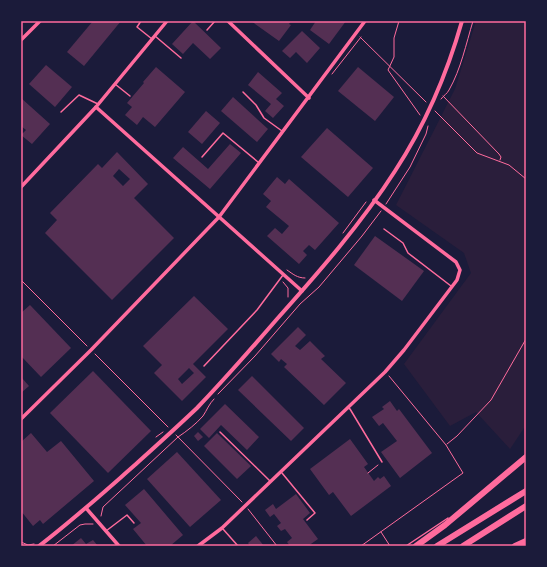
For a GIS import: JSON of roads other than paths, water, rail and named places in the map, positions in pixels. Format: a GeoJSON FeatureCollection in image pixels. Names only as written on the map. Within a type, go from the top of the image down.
{"type":"FeatureCollection","features":[{"type":"Feature","properties":{"kind":"highway"},"geometry":{"type":"LineString","coordinates":[[510,470],[526,453]]}},
{"type":"Feature","properties":{"kind":"highway"},"geometry":{"type":"LineString","coordinates":[[416,546],[445,525],[526,457]]}},
{"type":"Feature","properties":{"kind":"highway"},"geometry":{"type":"LineString","coordinates":[[437,546],[526,491]]}},
{"type":"Feature","properties":{"kind":"highway"},"geometry":{"type":"LineString","coordinates":[[463,546],[526,506]]}},
{"type":"Feature","properties":{"kind":"highway"},"geometry":{"type":"LineString","coordinates":[[515,546],[526,541]]}},
{"type":"Feature","properties":{"kind":"street"},"geometry":{"type":"LineString","coordinates":[[21,40],[40,21]]}},
{"type":"Feature","properties":{"kind":"street"},"geometry":{"type":"LineString","coordinates":[[21,187],[97,106],[167,21]]}},
{"type":"Feature","properties":{"kind":"street"},"geometry":{"type":"LineString","coordinates":[[228,21],[309,98]]}},
{"type":"Feature","properties":{"kind":"street"},"geometry":{"type":"LineString","coordinates":[[21,419],[91,350],[219,217],[366,21]]}},
{"type":"Feature","properties":{"kind":"street"},"geometry":{"type":"LineString","coordinates":[[39,546],[86,508],[197,408],[302,291],[354,228],[395,172],[431,106],[444,75],[462,21]]}},
{"type":"Feature","properties":{"kind":"street"},"geometry":{"type":"LineString","coordinates":[[97,106],[302,291]]}},
{"type":"Feature","properties":{"kind":"street"},"geometry":{"type":"LineString","coordinates":[[198,546],[222,528],[385,372],[404,350],[457,280],[460,270],[456,262],[374,200]]}},
{"type":"Feature","properties":{"kind":"street"},"geometry":{"type":"LineString","coordinates":[[86,508],[119,546]]}},
{"type":"Feature","properties":{"kind":"lane"},"geometry":{"type":"LineString","coordinates":[[142,21],[137,27],[181,58]]}},
{"type":"Feature","properties":{"kind":"lane"},"geometry":{"type":"LineString","coordinates":[[206,30],[215,21]]}},
{"type":"Feature","properties":{"kind":"lane"},"geometry":{"type":"LineString","coordinates":[[115,84],[130,96]]}},
{"type":"Feature","properties":{"kind":"lane"},"geometry":{"type":"LineString","coordinates":[[243,92],[256,104],[264,118],[284,132]]}},
{"type":"Feature","properties":{"kind":"lane"},"geometry":{"type":"LineString","coordinates":[[61,112],[79,95],[97,106]]}},
{"type":"Feature","properties":{"kind":"lane"},"geometry":{"type":"LineString","coordinates":[[202,157],[223,133],[260,163]]}},
{"type":"Feature","properties":{"kind":"lane"},"geometry":{"type":"LineString","coordinates":[[384,229],[403,243],[408,253],[452,287]]}},
{"type":"Feature","properties":{"kind":"lane"},"geometry":{"type":"LineString","coordinates":[[204,366],[249,320],[283,275]]}},
{"type":"Feature","properties":{"kind":"lane"},"geometry":{"type":"LineString","coordinates":[[348,408],[382,462]]}},
{"type":"Feature","properties":{"kind":"lane"},"geometry":{"type":"LineString","coordinates":[[220,432],[270,481]]}},
{"type":"Feature","properties":{"kind":"lane"},"geometry":{"type":"LineString","coordinates":[[281,471],[315,513],[307,520]]}},
{"type":"Feature","properties":{"kind":"lane"},"geometry":{"type":"LineString","coordinates":[[406,546],[473,502]]}},
{"type":"Feature","properties":{"kind":"lane"},"geometry":{"type":"LineString","coordinates":[[106,531],[127,515],[134,523]]}},
{"type":"Feature","properties":{"kind":"lane"},"geometry":{"type":"LineString","coordinates":[[222,528],[238,546]]}}]}
